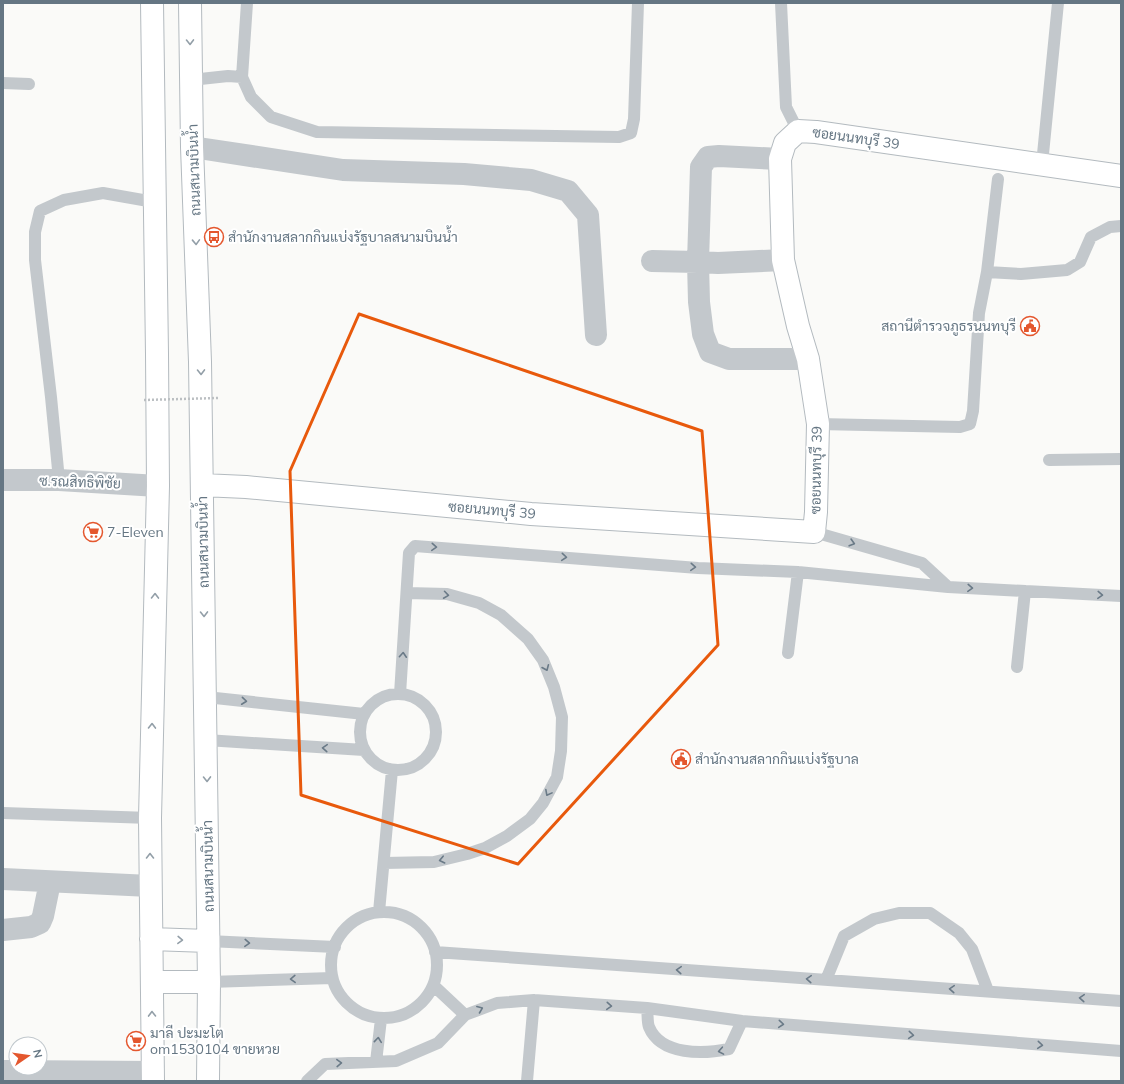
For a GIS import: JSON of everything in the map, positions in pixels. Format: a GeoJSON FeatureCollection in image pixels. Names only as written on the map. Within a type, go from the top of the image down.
{"type":"FeatureCollection","features":[{"type":"Feature","properties":{"kind":"main road"},"geometry":{"type":"LineString","coordinates":[[152,3],[158,486],[150,818],[153,1077]]}},
{"type":"Feature","properties":{"kind":"main road","name":"ถนนสนามบินน้ำ"},"geometry":{"type":"LineString","coordinates":[[190,3],[192,147],[200,362],[206,697],[209,982],[208,1081]]}},
{"type":"Feature","properties":{"kind":"main road","name":"ซอยนนทบุรี 39"},"geometry":{"type":"LineString","coordinates":[[202,485],[246,487],[531,514],[814,532],[816,512],[818,424],[808,359],[798,326],[783,260],[780,159],[785,143],[798,131],[816,132],[1121,176]]}},
{"type":"Feature","properties":{"kind":"main road"},"geometry":{"type":"LineString","coordinates":[[151,939],[208,941]]}},
{"type":"Feature","properties":{"kind":"main road"},"geometry":{"type":"LineString","coordinates":[[152,982],[209,982]]}},
{"type":"Feature","properties":{"kind":"street"},"geometry":{"type":"LineString","coordinates":[[192,147],[344,170],[464,174],[531,180],[568,191],[588,215],[596,335]]}},
{"type":"Feature","properties":{"kind":"street"},"geometry":{"type":"LineString","coordinates":[[780,159],[719,156],[708,158],[701,167],[698,262],[699,302],[703,334],[710,352],[729,360],[808,359]]}},
{"type":"Feature","properties":{"kind":"street"},"geometry":{"type":"LineString","coordinates":[[652,261],[718,263],[783,260]]}},
{"type":"Feature","properties":{"kind":"street","name":"ซ.รณสิทธิพิชัย"},"geometry":{"type":"LineString","coordinates":[[3,480],[59,480],[158,486]]}},
{"type":"Feature","properties":{"kind":"street"},"geometry":{"type":"LineString","coordinates":[[3,879],[150,886]]}},
{"type":"Feature","properties":{"kind":"street"},"geometry":{"type":"LineString","coordinates":[[3,930],[31,927],[40,923],[43,916],[50,882]]}},
{"type":"Feature","properties":{"kind":"street"},"geometry":{"type":"LineString","coordinates":[[3,1071],[153,1077]]}},
{"type":"Feature","properties":{"kind":"lane"},"geometry":{"type":"LineString","coordinates":[[248,3],[242,77],[251,97],[271,116],[317,132],[619,137],[630,133],[634,119],[638,3]]}},
{"type":"Feature","properties":{"kind":"lane"},"geometry":{"type":"LineString","coordinates":[[782,3],[786,107],[798,131]]}},
{"type":"Feature","properties":{"kind":"lane"},"geometry":{"type":"LineString","coordinates":[[1042,164],[1058,3]]}},
{"type":"Feature","properties":{"kind":"lane"},"geometry":{"type":"LineString","coordinates":[[191,80],[219,77],[242,77]]}},
{"type":"Feature","properties":{"kind":"lane"},"geometry":{"type":"LineString","coordinates":[[3,83],[29,84]]}},
{"type":"Feature","properties":{"kind":"lane"},"geometry":{"type":"LineString","coordinates":[[818,424],[960,427],[970,424],[973,411],[979,313],[998,179]]}},
{"type":"Feature","properties":{"kind":"lane"},"geometry":{"type":"LineString","coordinates":[[59,480],[52,397],[35,260],[35,232],[40,211],[64,200],[103,193],[154,202]]}},
{"type":"Feature","properties":{"kind":"lane"},"geometry":{"type":"LineString","coordinates":[[986,272],[1022,274],[1067,270],[1080,262],[1091,237],[1110,227],[1121,226]]}},
{"type":"Feature","properties":{"kind":"lane"},"geometry":{"type":"LineString","coordinates":[[1049,460],[1121,460]]}},
{"type":"Feature","properties":{"kind":"lane"},"geometry":{"type":"LineString","coordinates":[[814,532],[922,563],[948,587]]}},
{"type":"Feature","properties":{"kind":"lane"},"geometry":{"type":"LineString","coordinates":[[400,694],[409,553],[415,546],[698,568],[798,572],[948,587],[1121,596]]}},
{"type":"Feature","properties":{"kind":"lane"},"geometry":{"type":"LineString","coordinates":[[788,653],[798,572]]}},
{"type":"Feature","properties":{"kind":"lane"},"geometry":{"type":"LineString","coordinates":[[1017,667],[1025,591]]}},
{"type":"Feature","properties":{"kind":"lane"},"geometry":{"type":"LineString","coordinates":[[384,864],[434,862],[485,848],[507,836],[530,819],[543,802],[557,777],[561,751],[562,717],[554,687],[543,660],[528,639],[501,615],[478,603],[447,594],[407,593]]}},
{"type":"Feature","properties":{"kind":"lane"},"geometry":{"type":"LineString","coordinates":[[400,694],[412,697],[422,703],[430,713],[435,724],[436,736],[433,748],[426,759],[416,766],[404,770],[392,770],[381,767],[371,760],[364,750],[360,739],[364,714],[369,707],[378,700],[389,695],[400,694]]}},
{"type":"Feature","properties":{"kind":"lane"},"geometry":{"type":"LineString","coordinates":[[206,697],[364,714]]}},
{"type":"Feature","properties":{"kind":"lane"},"geometry":{"type":"LineString","coordinates":[[206,740],[364,750]]}},
{"type":"Feature","properties":{"kind":"lane"},"geometry":{"type":"LineString","coordinates":[[379,912],[392,770]]}},
{"type":"Feature","properties":{"kind":"lane"},"geometry":{"type":"LineString","coordinates":[[3,813],[150,818]]}},
{"type":"Feature","properties":{"kind":"lane"},"geometry":{"type":"LineString","coordinates":[[379,912],[398,914],[414,922],[427,935],[435,952],[436,969],[432,985],[424,999],[412,1010],[397,1017],[381,1019],[365,1015],[351,1007],[339,995],[332,978],[335,947],[336,942],[346,927],[362,916],[379,912]]}},
{"type":"Feature","properties":{"kind":"lane"},"geometry":{"type":"LineString","coordinates":[[826,980],[844,936],[874,919],[899,913],[930,913],[959,933],[972,949],[988,991]]}},
{"type":"Feature","properties":{"kind":"lane"},"geometry":{"type":"LineString","coordinates":[[208,941],[335,947]]}},
{"type":"Feature","properties":{"kind":"lane"},"geometry":{"type":"LineString","coordinates":[[435,952],[1121,1001]]}},
{"type":"Feature","properties":{"kind":"lane"},"geometry":{"type":"LineString","coordinates":[[209,982],[332,978]]}},
{"type":"Feature","properties":{"kind":"lane"},"geometry":{"type":"LineString","coordinates":[[432,985],[465,1015]]}},
{"type":"Feature","properties":{"kind":"lane"},"geometry":{"type":"LineString","coordinates":[[527,1081],[534,1000]]}},
{"type":"Feature","properties":{"kind":"lane"},"geometry":{"type":"LineString","coordinates":[[307,1081],[325,1064],[396,1061],[438,1043],[465,1015],[497,1003],[534,1000],[647,1008],[742,1021],[1121,1051]]}},
{"type":"Feature","properties":{"kind":"lane"},"geometry":{"type":"LineString","coordinates":[[647,1008],[648,1026],[657,1039],[674,1049],[710,1053],[729,1049],[742,1021]]}},
{"type":"Feature","properties":{"kind":"lane"},"geometry":{"type":"LineString","coordinates":[[376,1062],[381,1019]]}},
{"type":"Feature","properties":{"kind":"path"},"geometry":{"type":"LineString","coordinates":[[144,400],[218,398]]}},
{"type":"Feature","properties":{"kind":"highlighted area"},"geometry":{"type":"Polygon","coordinates":[[[359,314],[702,431],[718,645],[518,864],[301,795],[290,471],[359,314]]]}},
{"type":"Feature","properties":{"kind":"place","name":"สำนักงานสลากกินแบ่งรัฐบาลสนามบินน้ำ"},"geometry":{"type":"Point","coordinates":[214,237]}},
{"type":"Feature","properties":{"kind":"place","name":"สถานีตำรวจภูธรนนทบุรี"},"geometry":{"type":"Point","coordinates":[1030,326]}},
{"type":"Feature","properties":{"kind":"place","name":"7-Eleven"},"geometry":{"type":"Point","coordinates":[93,532]}},
{"type":"Feature","properties":{"kind":"place","name":"สำนักงานสลากกินแบ่งรัฐบาล"},"geometry":{"type":"Point","coordinates":[681,759]}},
{"type":"Feature","properties":{"kind":"place","name":"มาลี ปะมะโต om1530104 ขายหวย"},"geometry":{"type":"Point","coordinates":[136,1041]}}]}
